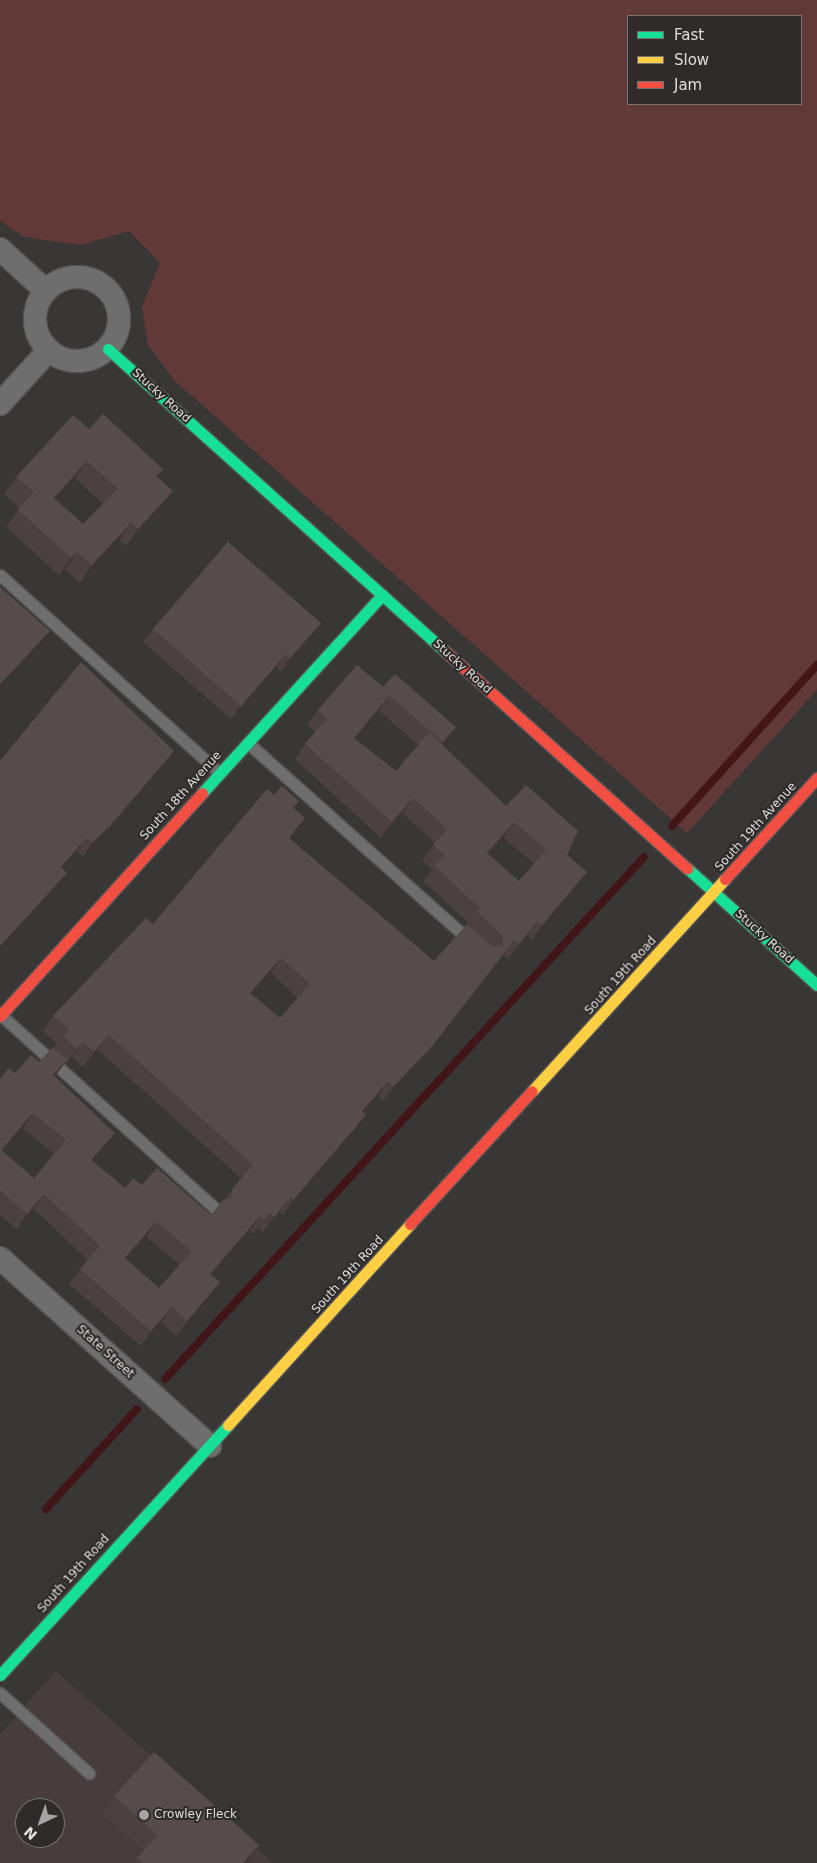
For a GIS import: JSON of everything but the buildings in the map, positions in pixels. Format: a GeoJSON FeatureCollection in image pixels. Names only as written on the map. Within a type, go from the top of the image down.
{"type":"FeatureCollection","features":[{"type":"Feature","properties":{"kind":"street"},"geometry":{"type":"LineString","coordinates":[[0,249],[45,290]]}},
{"type":"Feature","properties":{"kind":"street"},"geometry":{"type":"LineString","coordinates":[[73,276],[101,284],[118,308],[116,336],[108,349],[81,361],[48,351],[35,323],[35,310],[45,290],[73,276]]}},
{"type":"Feature","properties":{"kind":"street","name":"Stucky Road"},"geometry":{"type":"LineString","coordinates":[[108,349],[817,985]]}},
{"type":"Feature","properties":{"kind":"street"},"geometry":{"type":"LineString","coordinates":[[0,404],[48,351]]}},
{"type":"Feature","properties":{"kind":"street","name":"South 18th Avenue"},"geometry":{"type":"LineString","coordinates":[[0,1015],[382,595]]}},
{"type":"Feature","properties":{"kind":"street","name":"South 19th Avenue"},"geometry":{"type":"LineString","coordinates":[[715,893],[817,778]]}},
{"type":"Feature","properties":{"kind":"street","name":"South 19th Road"},"geometry":{"type":"LineString","coordinates":[[0,1675],[715,893]]}},
{"type":"Feature","properties":{"kind":"street","name":"State Street"},"geometry":{"type":"LineString","coordinates":[[0,1258],[210,1446]]}},
{"type":"Feature","properties":{"kind":"lane"},"geometry":{"type":"LineString","coordinates":[[0,575],[220,773]]}},
{"type":"Feature","properties":{"kind":"lane"},"geometry":{"type":"LineString","coordinates":[[248,743],[480,950]]}},
{"type":"Feature","properties":{"kind":"lane"},"geometry":{"type":"LineString","coordinates":[[0,1015],[216,1208]]}},
{"type":"Feature","properties":{"kind":"lane"},"geometry":{"type":"LineString","coordinates":[[0,1693],[89,1773]]}},
{"type":"Feature","properties":{"kind":"shaded area"},"geometry":{"type":"Polygon","coordinates":[[[0,0],[817,0],[817,690],[687,833],[174,380],[148,345],[142,307],[160,263],[129,231],[81,245],[24,237],[0,221],[0,0]]]}},
{"type":"Feature","properties":{"kind":"shaded area"},"geometry":{"type":"Polygon","coordinates":[[[56,1671],[273,1863],[0,1863],[0,1734],[56,1671]]]}},
{"type":"Feature","properties":{"kind":"waterway"},"geometry":{"type":"LineString","coordinates":[[672,826],[817,665]]}},
{"type":"Feature","properties":{"kind":"waterway"},"geometry":{"type":"LineString","coordinates":[[165,1379],[644,857]]}},
{"type":"Feature","properties":{"kind":"waterway"},"geometry":{"type":"LineString","coordinates":[[46,1509],[137,1409]]}},
{"type":"Feature","properties":{"kind":"traffic: fast"},"geometry":{"type":"LineString","coordinates":[[108,349],[446,652]]}},
{"type":"Feature","properties":{"kind":"traffic: fast"},"geometry":{"type":"LineString","coordinates":[[202,793],[382,595]]}},
{"type":"Feature","properties":{"kind":"traffic: fast"},"geometry":{"type":"LineString","coordinates":[[687,868],[817,985]]}},
{"type":"Feature","properties":{"kind":"traffic: fast"},"geometry":{"type":"LineString","coordinates":[[0,1675],[228,1425]]}},
{"type":"Feature","properties":{"kind":"traffic: slow"},"geometry":{"type":"LineString","coordinates":[[532,1091],[725,879]]}},
{"type":"Feature","properties":{"kind":"traffic: slow"},"geometry":{"type":"LineString","coordinates":[[228,1425],[410,1224]]}},
{"type":"Feature","properties":{"kind":"traffic: jam"},"geometry":{"type":"LineString","coordinates":[[446,652],[687,868]]}},
{"type":"Feature","properties":{"kind":"traffic: jam"},"geometry":{"type":"LineString","coordinates":[[725,879],[817,778]]}},
{"type":"Feature","properties":{"kind":"traffic: jam"},"geometry":{"type":"LineString","coordinates":[[0,1016],[202,793]]}},
{"type":"Feature","properties":{"kind":"traffic: jam"},"geometry":{"type":"LineString","coordinates":[[410,1224],[532,1091]]}},
{"type":"Feature","properties":{"kind":"place","name":"Crowley Fleck"},"geometry":{"type":"Point","coordinates":[144,1815]}}]}
